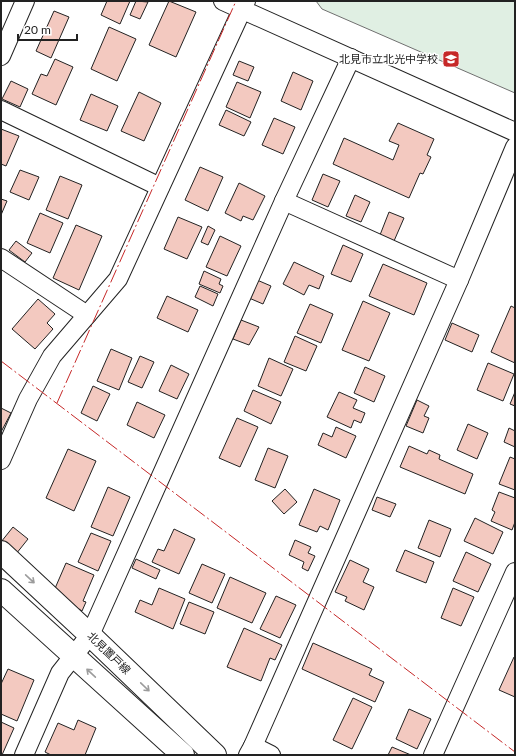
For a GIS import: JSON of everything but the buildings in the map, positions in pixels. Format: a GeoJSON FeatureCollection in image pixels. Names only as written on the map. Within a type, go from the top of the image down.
{"type":"FeatureCollection","features":[{"type":"Feature","properties":{"kind":"main road","name":"北見置戸線"},"geometry":{"type":"LineString","coordinates":[[1,552],[90,634],[215,755]]}},
{"type":"Feature","properties":{"kind":"main road"},"geometry":{"type":"LineString","coordinates":[[1,590],[183,755]]}},
{"type":"Feature","properties":{"kind":"street"},"geometry":{"type":"LineString","coordinates":[[1,56],[25,1]]}},
{"type":"Feature","properties":{"kind":"street"},"geometry":{"type":"LineString","coordinates":[[223,1],[244,5],[351,58],[515,132]]}},
{"type":"Feature","properties":{"kind":"street"},"geometry":{"type":"LineString","coordinates":[[1,460],[28,399],[52,356],[118,279],[244,5]]}},
{"type":"Feature","properties":{"kind":"street"},"geometry":{"type":"LineString","coordinates":[[24,755],[60,674],[90,634],[284,201],[351,58]]}},
{"type":"Feature","properties":{"kind":"street"},"geometry":{"type":"LineString","coordinates":[[1,110],[160,187]]}},
{"type":"Feature","properties":{"kind":"street"},"geometry":{"type":"LineString","coordinates":[[271,755],[250,751],[459,280],[515,147]]}},
{"type":"Feature","properties":{"kind":"street"},"geometry":{"type":"LineString","coordinates":[[284,201],[459,280]]}},
{"type":"Feature","properties":{"kind":"street"},"geometry":{"type":"LineString","coordinates":[[1,258],[88,315]]}},
{"type":"Feature","properties":{"kind":"street"},"geometry":{"type":"LineString","coordinates":[[433,755],[515,572]]}},
{"type":"Feature","properties":{"kind":"green space","name":"北見市立北光中学校"},"geometry":{"type":"Polygon","coordinates":[[[316,1],[515,1],[515,93],[322,9],[316,1]]]}},
{"type":"Feature","properties":{"kind":"power"},"geometry":{"type":"LineString","coordinates":[[57,403],[236,1]]}},
{"type":"Feature","properties":{"kind":"power"},"geometry":{"type":"LineString","coordinates":[[1,361],[515,752]]}},
{"type":"Feature","properties":{"kind":"place","name":"北見市立北光中学校"},"geometry":{"type":"Point","coordinates":[451,59]}}]}
